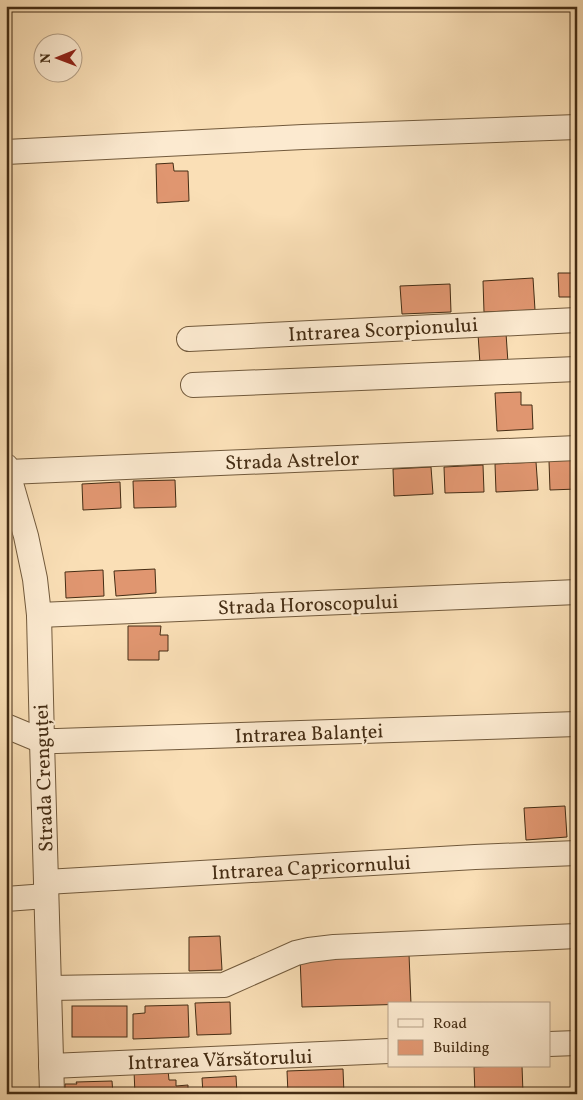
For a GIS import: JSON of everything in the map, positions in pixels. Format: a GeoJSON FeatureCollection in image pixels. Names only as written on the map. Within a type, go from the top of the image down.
{"type":"FeatureCollection","features":[{"type":"Feature","properties":{"kind":"street"},"geometry":{"type":"LineString","coordinates":[[6,152],[303,137],[577,127]]}},
{"type":"Feature","properties":{"kind":"street","name":"Intrarea Scorpionului"},"geometry":{"type":"LineString","coordinates":[[189,339],[577,320]]}},
{"type":"Feature","properties":{"kind":"street"},"geometry":{"type":"LineString","coordinates":[[194,385],[577,369]]}},
{"type":"Feature","properties":{"kind":"street","name":"Strada Astrelor"},"geometry":{"type":"LineString","coordinates":[[7,469],[577,448]]}},
{"type":"Feature","properties":{"kind":"street","name":"Strada Crenguței"},"geometry":{"type":"LineString","coordinates":[[7,469],[26,536],[35,579],[39,615],[52,1094]]}},
{"type":"Feature","properties":{"kind":"street","name":"Strada Horoscopului"},"geometry":{"type":"LineString","coordinates":[[39,615],[577,592]]}},
{"type":"Feature","properties":{"kind":"street","name":"Intrarea Balanței"},"geometry":{"type":"LineString","coordinates":[[42,741],[577,724]]}},
{"type":"Feature","properties":{"kind":"street"},"geometry":{"type":"LineString","coordinates":[[6,726],[42,741]]}},
{"type":"Feature","properties":{"kind":"street","name":"Intrarea Capricornului"},"geometry":{"type":"LineString","coordinates":[[6,899],[46,889],[465,857],[577,853]]}},
{"type":"Feature","properties":{"kind":"street"},"geometry":{"type":"LineString","coordinates":[[50,988],[224,985],[281,959],[309,950],[577,936]]}},
{"type":"Feature","properties":{"kind":"street"},"geometry":{"type":"LineString","coordinates":[[550,1044],[577,1043]]}},
{"type":"Feature","properties":{"kind":"street","name":"Intrarea Vărsătorului"},"geometry":{"type":"LineString","coordinates":[[51,1066],[388,1052]]}},
{"type":"Feature","properties":{"kind":"building"},"geometry":{"type":"Polygon","coordinates":[[[173,163],[174,171],[188,171],[189,201],[157,203],[156,164],[173,163]]]}},
{"type":"Feature","properties":{"kind":"building"},"geometry":{"type":"Polygon","coordinates":[[[558,273],[577,273],[577,297],[559,297],[558,273]]]}},
{"type":"Feature","properties":{"kind":"building"},"geometry":{"type":"Polygon","coordinates":[[[533,278],[535,310],[484,312],[483,281],[533,278]]]}},
{"type":"Feature","properties":{"kind":"building"},"geometry":{"type":"Polygon","coordinates":[[[450,284],[451,312],[402,314],[400,286],[450,284]]]}},
{"type":"Feature","properties":{"kind":"building"},"geometry":{"type":"Polygon","coordinates":[[[506,333],[508,363],[480,364],[478,334],[506,333]]]}},
{"type":"Feature","properties":{"kind":"building"},"geometry":{"type":"Polygon","coordinates":[[[521,392],[521,405],[532,405],[533,429],[497,431],[495,393],[521,392]]]}},
{"type":"Feature","properties":{"kind":"building"},"geometry":{"type":"Polygon","coordinates":[[[577,460],[577,489],[550,490],[549,461],[577,460]]]}},
{"type":"Feature","properties":{"kind":"building"},"geometry":{"type":"Polygon","coordinates":[[[536,462],[538,490],[496,492],[495,464],[536,462]]]}},
{"type":"Feature","properties":{"kind":"building"},"geometry":{"type":"Polygon","coordinates":[[[483,465],[484,492],[445,493],[444,467],[483,465]]]}},
{"type":"Feature","properties":{"kind":"building"},"geometry":{"type":"Polygon","coordinates":[[[431,467],[433,494],[394,496],[393,469],[431,467]]]}},
{"type":"Feature","properties":{"kind":"building"},"geometry":{"type":"Polygon","coordinates":[[[175,480],[176,507],[134,508],[133,481],[175,480]]]}},
{"type":"Feature","properties":{"kind":"building"},"geometry":{"type":"Polygon","coordinates":[[[120,482],[121,508],[83,510],[82,484],[120,482]]]}},
{"type":"Feature","properties":{"kind":"building"},"geometry":{"type":"Polygon","coordinates":[[[155,569],[156,593],[116,596],[114,571],[155,569]]]}},
{"type":"Feature","properties":{"kind":"building"},"geometry":{"type":"Polygon","coordinates":[[[103,570],[104,596],[66,598],[65,572],[103,570]]]}},
{"type":"Feature","properties":{"kind":"building"},"geometry":{"type":"Polygon","coordinates":[[[128,626],[161,626],[160,635],[168,635],[168,651],[159,651],[159,660],[128,660],[128,626]]]}},
{"type":"Feature","properties":{"kind":"building"},"geometry":{"type":"Polygon","coordinates":[[[565,806],[567,837],[526,840],[524,808],[565,806]]]}},
{"type":"Feature","properties":{"kind":"building"},"geometry":{"type":"Polygon","coordinates":[[[220,936],[222,970],[189,971],[189,937],[220,936]]]}},
{"type":"Feature","properties":{"kind":"building"},"geometry":{"type":"Polygon","coordinates":[[[409,954],[411,1002],[388,1002],[388,1005],[302,1007],[300,957],[409,954]]]}},
{"type":"Feature","properties":{"kind":"building"},"geometry":{"type":"Polygon","coordinates":[[[230,1002],[231,1034],[197,1035],[195,1003],[230,1002]]]}},
{"type":"Feature","properties":{"kind":"building"},"geometry":{"type":"Polygon","coordinates":[[[188,1005],[189,1037],[133,1039],[133,1014],[145,1013],[145,1006],[188,1005]]]}},
{"type":"Feature","properties":{"kind":"building"},"geometry":{"type":"Polygon","coordinates":[[[72,1006],[127,1006],[127,1037],[72,1037],[72,1006]]]}},
{"type":"Feature","properties":{"kind":"building"},"geometry":{"type":"Polygon","coordinates":[[[474,1068],[522,1068],[523,1093],[475,1094],[474,1068]]]}},
{"type":"Feature","properties":{"kind":"building"},"geometry":{"type":"Polygon","coordinates":[[[343,1069],[344,1094],[288,1094],[287,1071],[343,1069]]]}},
{"type":"Feature","properties":{"kind":"building"},"geometry":{"type":"Polygon","coordinates":[[[168,1070],[169,1080],[176,1080],[176,1086],[188,1085],[188,1094],[135,1094],[134,1071],[168,1070]]]}},
{"type":"Feature","properties":{"kind":"building"},"geometry":{"type":"Polygon","coordinates":[[[236,1076],[237,1094],[203,1094],[202,1078],[236,1076]]]}},
{"type":"Feature","properties":{"kind":"building"},"geometry":{"type":"Polygon","coordinates":[[[112,1081],[113,1094],[65,1094],[65,1084],[112,1081]]]}}]}
